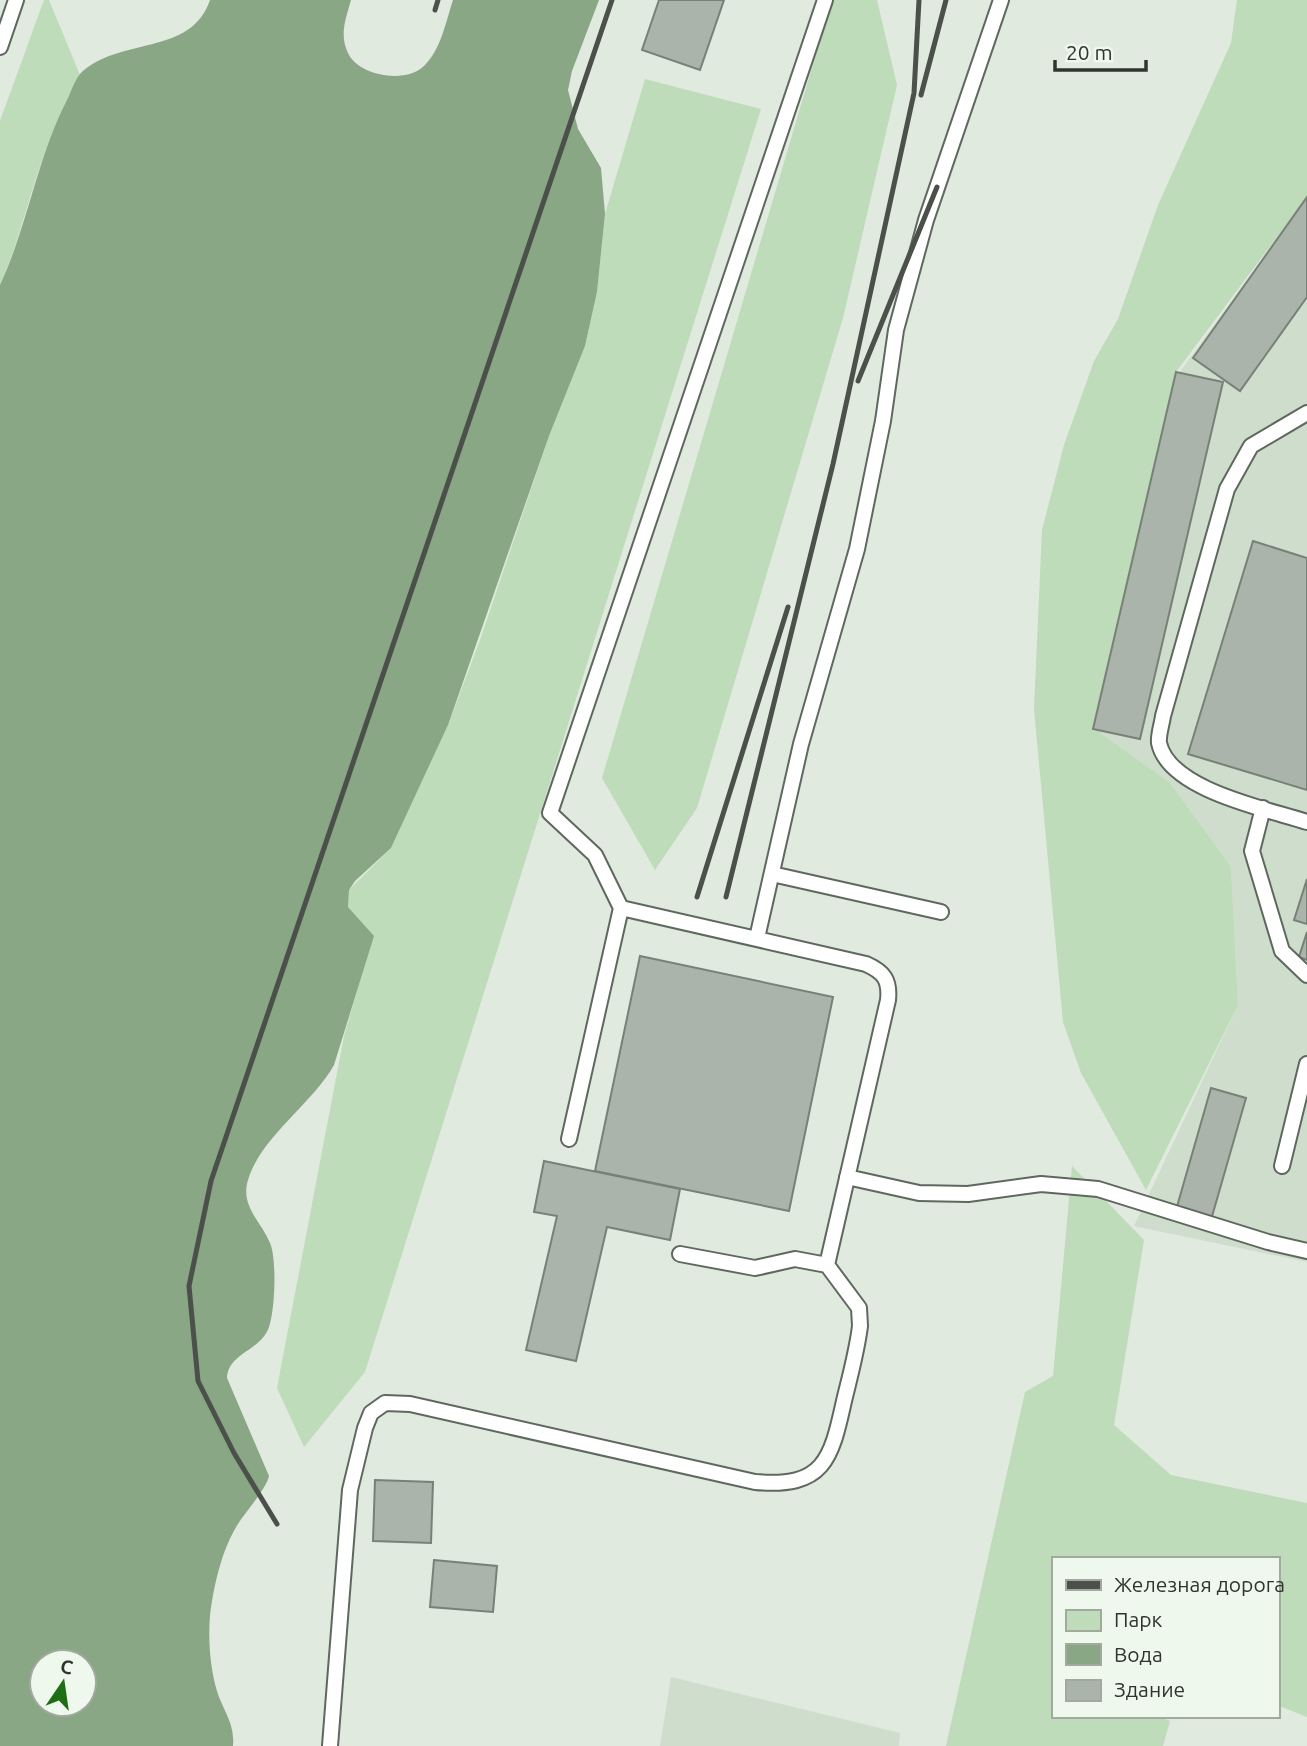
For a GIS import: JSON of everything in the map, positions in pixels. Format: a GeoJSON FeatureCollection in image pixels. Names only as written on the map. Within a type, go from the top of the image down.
{"type":"FeatureCollection","features":[{"type":"Feature","properties":{"kind":"lane"},"geometry":{"type":"LineString","coordinates":[[0,47],[16,0]]}},
{"type":"Feature","properties":{"kind":"lane"},"geometry":{"type":"LineString","coordinates":[[569,1139],[621,908],[595,855],[550,813],[825,0]]}},
{"type":"Feature","properties":{"kind":"lane"},"geometry":{"type":"LineString","coordinates":[[757,938],[801,744],[857,549],[883,421],[896,330],[926,220],[1001,0]]}},
{"type":"Feature","properties":{"kind":"lane"},"geometry":{"type":"LineString","coordinates":[[1307,413],[1251,446],[1227,489],[1163,716],[1159,742],[1171,765],[1194,784],[1307,822]]}},
{"type":"Feature","properties":{"kind":"lane"},"geometry":{"type":"LineString","coordinates":[[1263,807],[1252,851],[1282,951],[1307,975]]}},
{"type":"Feature","properties":{"kind":"lane"},"geometry":{"type":"LineString","coordinates":[[772,874],[941,912]]}},
{"type":"Feature","properties":{"kind":"lane"},"geometry":{"type":"LineString","coordinates":[[621,908],[866,964],[880,970],[889,985],[827,1265]]}},
{"type":"Feature","properties":{"kind":"lane"},"geometry":{"type":"LineString","coordinates":[[1282,1166],[1307,1063]]}},
{"type":"Feature","properties":{"kind":"lane"},"geometry":{"type":"LineString","coordinates":[[847,1177],[919,1193],[968,1194],[1041,1184],[1098,1189],[1268,1242],[1307,1251]]}},
{"type":"Feature","properties":{"kind":"lane"},"geometry":{"type":"LineString","coordinates":[[330,1746],[350,1490],[365,1428],[372,1413],[385,1402],[410,1405],[755,1482],[784,1484],[814,1472],[833,1449],[858,1340],[859,1308],[827,1265],[795,1259],[755,1268],[680,1254]]}},
{"type":"Feature","properties":{"kind":"shaded area"},"geometry":{"type":"Polygon","coordinates":[[[1307,198],[1307,1262],[1134,1226],[1238,1005],[1231,867],[1088,733],[1168,388],[1307,198]]]}},
{"type":"Feature","properties":{"kind":"shaded area"},"geometry":{"type":"Polygon","coordinates":[[[671,1677],[900,1733],[899,1746],[660,1746],[671,1677]]]}},
{"type":"Feature","properties":{"kind":"green space"},"geometry":{"type":"Polygon","coordinates":[[[44,0],[49,0],[80,75],[38,171],[13,253],[0,285],[0,121],[44,0]]]}},
{"type":"Feature","properties":{"kind":"green space"},"geometry":{"type":"Polygon","coordinates":[[[832,0],[877,0],[897,85],[843,318],[697,808],[655,870],[602,778],[832,0]]]}},
{"type":"Feature","properties":{"kind":"green space"},"geometry":{"type":"Polygon","coordinates":[[[1237,0],[1307,0],[1307,197],[1176,372],[1093,728],[1169,782],[1231,867],[1238,1005],[1146,1190],[1081,1073],[1063,1022],[1034,709],[1042,530],[1064,445],[1094,361],[1118,319],[1158,205],[1231,43],[1237,0]]]}},
{"type":"Feature","properties":{"kind":"green space"},"geometry":{"type":"Polygon","coordinates":[[[645,79],[761,109],[365,1372],[304,1447],[277,1388],[344,1036],[373,936],[348,907],[349,890],[391,848],[448,725],[480,640],[549,436],[585,346],[597,292],[605,214],[645,79]]]}},
{"type":"Feature","properties":{"kind":"green space"},"geometry":{"type":"Polygon","coordinates":[[[1072,1166],[1144,1240],[1114,1425],[1171,1475],[1307,1503],[1307,1717],[1279,1706],[1279,1557],[1052,1557],[1052,1718],[1163,1718],[1170,1721],[1163,1746],[946,1746],[1025,1392],[1053,1376],[1072,1166]]]}},
{"type":"Feature","properties":{"kind":"water"},"geometry":{"type":"Polygon","coordinates":[[[210,0],[351,0],[344,33],[348,53],[362,68],[396,76],[417,71],[431,58],[453,0],[599,0],[572,71],[568,90],[578,129],[601,168],[605,214],[597,292],[585,346],[549,436],[448,725],[391,848],[355,881],[349,890],[348,907],[374,936],[334,1065],[264,1149],[248,1180],[246,1189],[249,1206],[270,1243],[274,1260],[273,1309],[265,1335],[233,1363],[227,1378],[269,1476],[230,1539],[218,1571],[211,1605],[211,1663],[217,1691],[232,1731],[233,1746],[0,1746],[0,285],[18,239],[48,144],[80,74],[96,62],[114,54],[171,38],[187,30],[201,18],[210,0]]]}},
{"type":"Feature","properties":{"kind":"building"},"geometry":{"type":"Polygon","coordinates":[[[659,0],[724,0],[700,70],[642,50],[659,0]]]}},
{"type":"Feature","properties":{"kind":"building"},"geometry":{"type":"Polygon","coordinates":[[[1307,197],[1307,297],[1240,391],[1193,358],[1307,197]]]}},
{"type":"Feature","properties":{"kind":"building"},"geometry":{"type":"Polygon","coordinates":[[[1176,372],[1223,382],[1140,739],[1093,729],[1176,372]]]}},
{"type":"Feature","properties":{"kind":"building"},"geometry":{"type":"Polygon","coordinates":[[[1253,541],[1307,558],[1307,790],[1188,754],[1253,541]]]}},
{"type":"Feature","properties":{"kind":"building"},"geometry":{"type":"Polygon","coordinates":[[[1307,879],[1307,924],[1294,920],[1307,879]]]}},
{"type":"Feature","properties":{"kind":"building"},"geometry":{"type":"Polygon","coordinates":[[[1307,932],[1307,960],[1299,957],[1307,932]]]}},
{"type":"Feature","properties":{"kind":"building"},"geometry":{"type":"Polygon","coordinates":[[[640,956],[833,997],[789,1211],[595,1171],[640,956]]]}},
{"type":"Feature","properties":{"kind":"building"},"geometry":{"type":"Polygon","coordinates":[[[1211,1088],[1246,1098],[1211,1220],[1176,1210],[1211,1088]]]}},
{"type":"Feature","properties":{"kind":"building"},"geometry":{"type":"Polygon","coordinates":[[[544,1161],[680,1189],[670,1240],[607,1227],[576,1361],[526,1350],[557,1216],[534,1212],[544,1161]]]}},
{"type":"Feature","properties":{"kind":"building"},"geometry":{"type":"Polygon","coordinates":[[[375,1480],[433,1482],[431,1543],[373,1541],[375,1480]]]}},
{"type":"Feature","properties":{"kind":"building"},"geometry":{"type":"Polygon","coordinates":[[[434,1560],[497,1566],[493,1612],[430,1607],[434,1560]]]}},
{"type":"Feature","properties":{"kind":"railway"},"geometry":{"type":"LineString","coordinates":[[435,10],[438,0]]}},
{"type":"Feature","properties":{"kind":"railway"},"geometry":{"type":"LineString","coordinates":[[277,1524],[234,1453],[198,1381],[189,1286],[211,1181],[612,0]]}},
{"type":"Feature","properties":{"kind":"railway"},"geometry":{"type":"LineString","coordinates":[[726,897],[833,464],[914,93],[919,0]]}},
{"type":"Feature","properties":{"kind":"railway"},"geometry":{"type":"LineString","coordinates":[[921,95],[946,0]]}},
{"type":"Feature","properties":{"kind":"railway"},"geometry":{"type":"LineString","coordinates":[[858,381],[937,187]]}},
{"type":"Feature","properties":{"kind":"railway"},"geometry":{"type":"LineString","coordinates":[[697,897],[788,607]]}}]}
